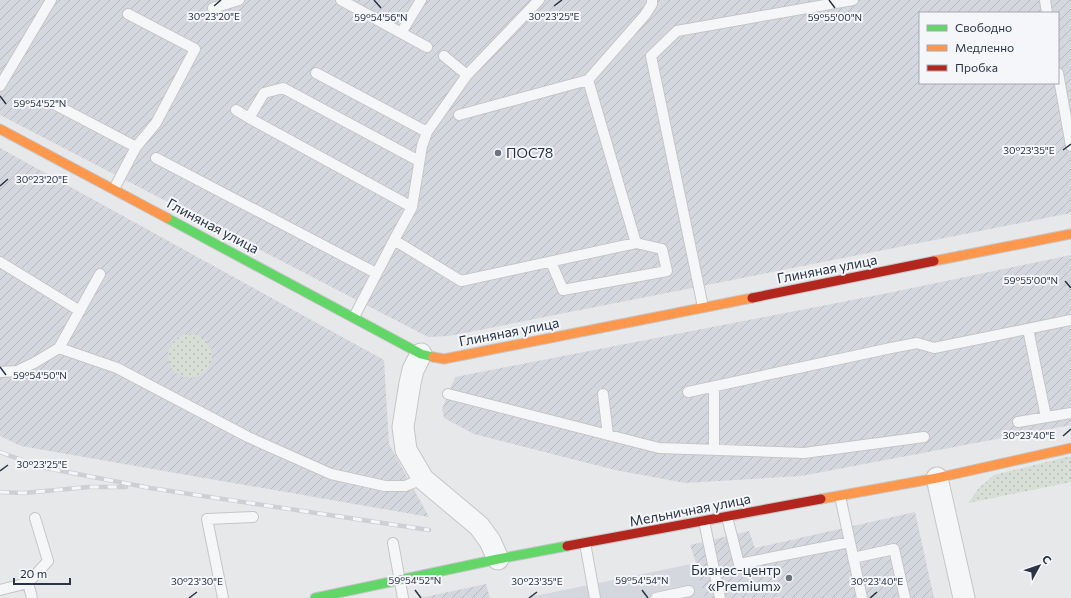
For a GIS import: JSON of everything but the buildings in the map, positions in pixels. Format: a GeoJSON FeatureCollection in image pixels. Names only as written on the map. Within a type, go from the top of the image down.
{"type":"FeatureCollection","features":[{"type":"Feature","properties":{"kind":"street","name":"Глиняная улица"},"geometry":{"type":"LineString","coordinates":[[0,129],[421,354],[444,359],[1071,234]]}},
{"type":"Feature","properties":{"kind":"street"},"geometry":{"type":"LineString","coordinates":[[421,354],[411,377],[404,427],[406,450],[422,479],[479,526],[490,541],[498,559]]}},
{"type":"Feature","properties":{"kind":"street","name":"Мельничная улица"},"geometry":{"type":"LineString","coordinates":[[315,598],[358,594],[400,580],[498,559],[937,478],[1071,448]]}},
{"type":"Feature","properties":{"kind":"street"},"geometry":{"type":"LineString","coordinates":[[937,478],[964,598]]}},
{"type":"Feature","properties":{"kind":"lane"},"geometry":{"type":"LineString","coordinates":[[0,86],[50,0]]}},
{"type":"Feature","properties":{"kind":"lane"},"geometry":{"type":"LineString","coordinates":[[213,8],[239,0]]}},
{"type":"Feature","properties":{"kind":"lane"},"geometry":{"type":"LineString","coordinates":[[341,0],[427,47]]}},
{"type":"Feature","properties":{"kind":"lane"},"geometry":{"type":"LineString","coordinates":[[401,33],[421,0]]}},
{"type":"Feature","properties":{"kind":"lane"},"geometry":{"type":"LineString","coordinates":[[354,317],[412,207],[422,146],[427,132],[467,75],[539,0]]}},
{"type":"Feature","properties":{"kind":"lane"},"geometry":{"type":"LineString","coordinates":[[459,116],[588,80],[645,15],[652,4],[652,0]]}},
{"type":"Feature","properties":{"kind":"lane"},"geometry":{"type":"LineString","coordinates":[[703,308],[651,56],[677,31],[853,0]]}},
{"type":"Feature","properties":{"kind":"lane"},"geometry":{"type":"LineString","coordinates":[[1045,0],[1047,12]]}},
{"type":"Feature","properties":{"kind":"lane"},"geometry":{"type":"LineString","coordinates":[[114,189],[136,148],[156,123],[195,49],[128,14]]}},
{"type":"Feature","properties":{"kind":"lane"},"geometry":{"type":"LineString","coordinates":[[444,56],[467,75]]}},
{"type":"Feature","properties":{"kind":"lane"},"geometry":{"type":"LineString","coordinates":[[316,73],[427,132]]}},
{"type":"Feature","properties":{"kind":"lane"},"geometry":{"type":"LineString","coordinates":[[1059,79],[1071,146]]}},
{"type":"Feature","properties":{"kind":"lane"},"geometry":{"type":"LineString","coordinates":[[588,80],[636,243]]}},
{"type":"Feature","properties":{"kind":"lane"},"geometry":{"type":"LineString","coordinates":[[249,118],[264,93],[284,88],[419,161]]}},
{"type":"Feature","properties":{"kind":"lane"},"geometry":{"type":"LineString","coordinates":[[54,104],[136,148]]}},
{"type":"Feature","properties":{"kind":"lane"},"geometry":{"type":"LineString","coordinates":[[236,110],[412,207]]}},
{"type":"Feature","properties":{"kind":"lane"},"geometry":{"type":"LineString","coordinates":[[156,158],[376,273]]}},
{"type":"Feature","properties":{"kind":"lane"},"geometry":{"type":"LineString","coordinates":[[394,240],[461,281],[636,243],[662,249],[667,271],[563,290],[551,262]]}},
{"type":"Feature","properties":{"kind":"lane"},"geometry":{"type":"LineString","coordinates":[[0,262],[80,311]]}},
{"type":"Feature","properties":{"kind":"lane"},"geometry":{"type":"LineString","coordinates":[[0,372],[17,371],[59,348],[100,274]]}},
{"type":"Feature","properties":{"kind":"lane"},"geometry":{"type":"LineString","coordinates":[[688,392],[917,343],[934,348],[1071,320]]}},
{"type":"Feature","properties":{"kind":"lane"},"geometry":{"type":"LineString","coordinates":[[1028,329],[1046,417]]}},
{"type":"Feature","properties":{"kind":"lane"},"geometry":{"type":"LineString","coordinates":[[59,348],[117,368],[248,437],[330,474],[384,486],[405,486],[422,479]]}},
{"type":"Feature","properties":{"kind":"lane"},"geometry":{"type":"LineString","coordinates":[[714,387],[714,450]]}},
{"type":"Feature","properties":{"kind":"lane"},"geometry":{"type":"LineString","coordinates":[[448,394],[660,448],[804,453],[924,437]]}},
{"type":"Feature","properties":{"kind":"lane"},"geometry":{"type":"LineString","coordinates":[[603,394],[608,435]]}},
{"type":"Feature","properties":{"kind":"lane"},"geometry":{"type":"LineString","coordinates":[[1018,422],[1071,413]]}},
{"type":"Feature","properties":{"kind":"lane"},"geometry":{"type":"LineString","coordinates":[[840,496],[862,598]]}},
{"type":"Feature","properties":{"kind":"lane"},"geometry":{"type":"LineString","coordinates":[[223,598],[207,519],[253,517]]}},
{"type":"Feature","properties":{"kind":"lane"},"geometry":{"type":"LineString","coordinates":[[727,517],[739,564],[850,542]]}},
{"type":"Feature","properties":{"kind":"lane"},"geometry":{"type":"LineString","coordinates":[[0,590],[28,583],[48,561],[35,518]]}},
{"type":"Feature","properties":{"kind":"lane"},"geometry":{"type":"LineString","coordinates":[[704,521],[720,598]]}},
{"type":"Feature","properties":{"kind":"lane"},"geometry":{"type":"LineString","coordinates":[[393,543],[403,598]]}},
{"type":"Feature","properties":{"kind":"lane"},"geometry":{"type":"LineString","coordinates":[[585,543],[595,598]]}},
{"type":"Feature","properties":{"kind":"lane"},"geometry":{"type":"LineString","coordinates":[[853,558],[894,549],[905,598]]}},
{"type":"Feature","properties":{"kind":"lane"},"geometry":{"type":"LineString","coordinates":[[28,583],[32,598]]}},
{"type":"Feature","properties":{"kind":"lane"},"geometry":{"type":"LineString","coordinates":[[656,598],[689,591]]}},
{"type":"Feature","properties":{"kind":"shaded area"},"geometry":{"type":"Polygon","coordinates":[[[0,0],[1071,0],[1071,213],[449,336],[428,337],[0,115],[0,0]]]}},
{"type":"Feature","properties":{"kind":"shaded area"},"geometry":{"type":"Polygon","coordinates":[[[0,148],[384,360],[389,444],[429,517],[21,446],[0,436],[0,148]]]}},
{"type":"Feature","properties":{"kind":"shaded area"},"geometry":{"type":"Polygon","coordinates":[[[1071,255],[1071,425],[801,476],[685,483],[615,470],[474,434],[444,418],[442,409],[455,377],[888,293],[1071,255]]]}},
{"type":"Feature","properties":{"kind":"shaded area"},"geometry":{"type":"Polygon","coordinates":[[[194,334],[199,335],[206,340],[211,347],[211,365],[206,372],[199,377],[186,378],[181,377],[174,372],[169,365],[168,352],[169,347],[174,340],[181,335],[194,334]]]}},
{"type":"Feature","properties":{"kind":"shaded area"},"geometry":{"type":"Polygon","coordinates":[[[1071,456],[1071,482],[968,503],[979,488],[994,475],[1071,456]]]}},
{"type":"Feature","properties":{"kind":"shaded area"},"geometry":{"type":"Polygon","coordinates":[[[915,512],[934,598],[704,598],[696,563],[690,545],[749,531],[755,548],[915,512]]]}},
{"type":"Feature","properties":{"kind":"shaded area"},"geometry":{"type":"Polygon","coordinates":[[[696,563],[704,598],[525,598],[696,563]]]}},
{"type":"Feature","properties":{"kind":"shaded area"},"geometry":{"type":"Polygon","coordinates":[[[486,584],[490,598],[420,598],[486,584]]]}},
{"type":"Feature","properties":{"kind":"railway"},"geometry":{"type":"LineString","coordinates":[[0,452],[41,467],[150,488],[429,530]]}},
{"type":"Feature","properties":{"kind":"railway"},"geometry":{"type":"LineString","coordinates":[[0,492],[24,493],[89,487],[126,487]]}},
{"type":"Feature","properties":{"kind":"traffic: fast"},"geometry":{"type":"LineString","coordinates":[[167,218],[421,354],[433,357]]}},
{"type":"Feature","properties":{"kind":"traffic: fast"},"geometry":{"type":"LineString","coordinates":[[315,598],[498,559],[567,546]]}},
{"type":"Feature","properties":{"kind":"traffic: slow"},"geometry":{"type":"LineString","coordinates":[[0,129],[167,218]]}},
{"type":"Feature","properties":{"kind":"traffic: slow"},"geometry":{"type":"LineString","coordinates":[[934,261],[1071,234]]}},
{"type":"Feature","properties":{"kind":"traffic: slow"},"geometry":{"type":"LineString","coordinates":[[433,357],[444,359],[752,298]]}},
{"type":"Feature","properties":{"kind":"traffic: slow"},"geometry":{"type":"LineString","coordinates":[[821,499],[937,478],[1071,448]]}},
{"type":"Feature","properties":{"kind":"traffic: jam"},"geometry":{"type":"LineString","coordinates":[[752,298],[934,261]]}},
{"type":"Feature","properties":{"kind":"traffic: jam"},"geometry":{"type":"LineString","coordinates":[[567,546],[821,499]]}},
{"type":"Feature","properties":{"kind":"place","name":"ПОС78"},"geometry":{"type":"Point","coordinates":[498,153]}},
{"type":"Feature","properties":{"kind":"place","name":"Бизнес-центр «Premium»"},"geometry":{"type":"Point","coordinates":[789,578]}}]}
